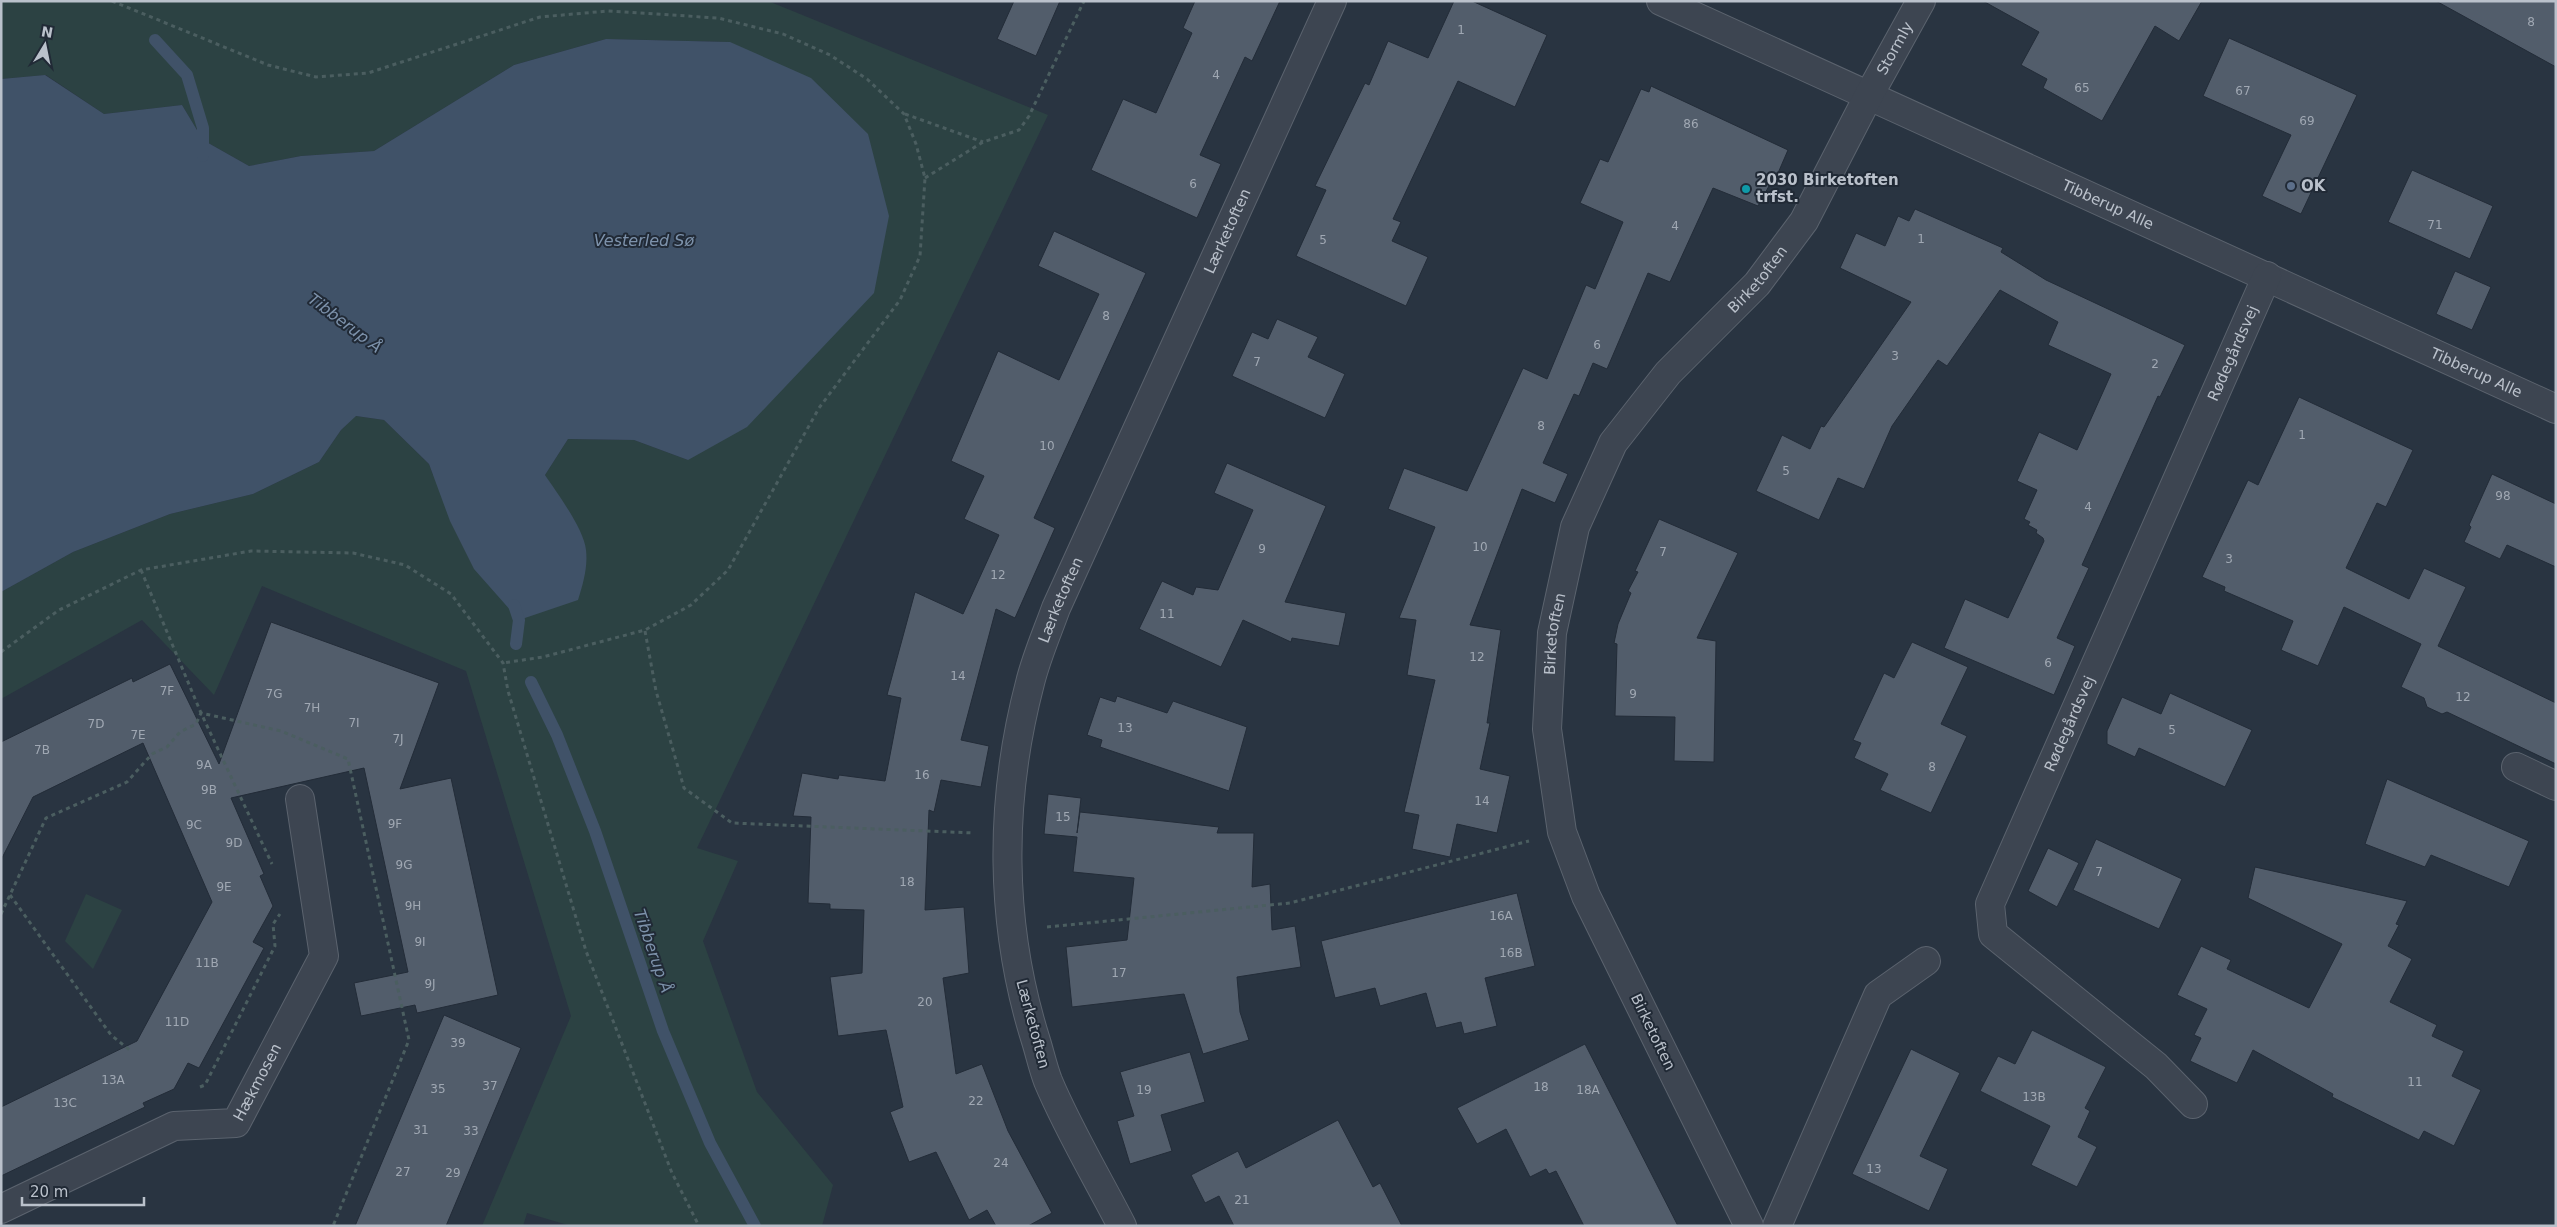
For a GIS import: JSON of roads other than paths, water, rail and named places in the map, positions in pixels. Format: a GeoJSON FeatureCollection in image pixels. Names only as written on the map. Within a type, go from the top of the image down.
{"type":"FeatureCollection","features":[{"type":"Feature","properties":{"kind":"street","name":"Lærketoften"},"geometry":{"type":"LineString","coordinates":[[1122,1226],[1048,1080],[1025,1006],[1011,930],[1007,882],[1007,835],[1014,758],[1030,682],[1056,608],[1332,1]]}},
{"type":"Feature","properties":{"kind":"street","name":"Tibberup Alle"},"geometry":{"type":"LineString","coordinates":[[1661,1],[2556,409]]}},
{"type":"Feature","properties":{"kind":"street","name":"Stormly"},"geometry":{"type":"LineString","coordinates":[[1869,95],[1921,1]]}},
{"type":"Feature","properties":{"kind":"street","name":"Birketoften"},"geometry":{"type":"LineString","coordinates":[[1749,1226],[1586,896],[1562,832],[1547,729],[1552,633],[1575,527],[1613,443],[1668,373],[1757,284],[1804,221],[1869,95]]}},
{"type":"Feature","properties":{"kind":"street","name":"Rødegårdsvej"},"geometry":{"type":"LineString","coordinates":[[2193,1104],[2156,1066],[1993,934],[1990,904],[2267,276]]}},
{"type":"Feature","properties":{"kind":"street"},"geometry":{"type":"LineString","coordinates":[[2516,767],[2556,786]]}},
{"type":"Feature","properties":{"kind":"street","name":"Hækmosen"},"geometry":{"type":"LineString","coordinates":[[1,1209],[174,1126],[236,1123],[324,956],[300,799]]}},
{"type":"Feature","properties":{"kind":"street"},"geometry":{"type":"LineString","coordinates":[[1776,1226],[1878,995],[1926,962]]}},
{"type":"Feature","properties":{"kind":"water","name":"Vesterled Sø"},"geometry":{"type":"Polygon","coordinates":[[[606,39],[730,42],[811,78],[868,134],[889,216],[874,293],[747,427],[688,460],[634,440],[568,439],[545,475],[569,511],[584,541],[586,569],[578,600],[519,620],[474,569],[450,521],[429,464],[384,420],[356,416],[341,430],[319,462],[253,494],[170,514],[73,552],[1,592],[1,79],[45,75],[104,114],[182,105],[203,140],[249,166],[301,156],[374,151],[514,65],[606,39]]]}},
{"type":"Feature","properties":{"kind":"waterway","name":"Tibberup Å"},"geometry":{"type":"LineString","coordinates":[[155,40],[187,75],[203,128],[203,156]]}},
{"type":"Feature","properties":{"kind":"waterway","name":"Tibberup Å"},"geometry":{"type":"LineString","coordinates":[[514,605],[519,620],[516,644]]}},
{"type":"Feature","properties":{"kind":"waterway","name":"Tibberup Å"},"geometry":{"type":"LineString","coordinates":[[531,682],[557,735],[595,831],[663,1031],[710,1143],[755,1226]]}},
{"type":"Feature","properties":{"kind":"place","name":"OK"},"geometry":{"type":"Point","coordinates":[2291,186]}},
{"type":"Feature","properties":{"kind":"place","name":"2030 Birketoften trfst."},"geometry":{"type":"Point","coordinates":[1746,189]}}]}
